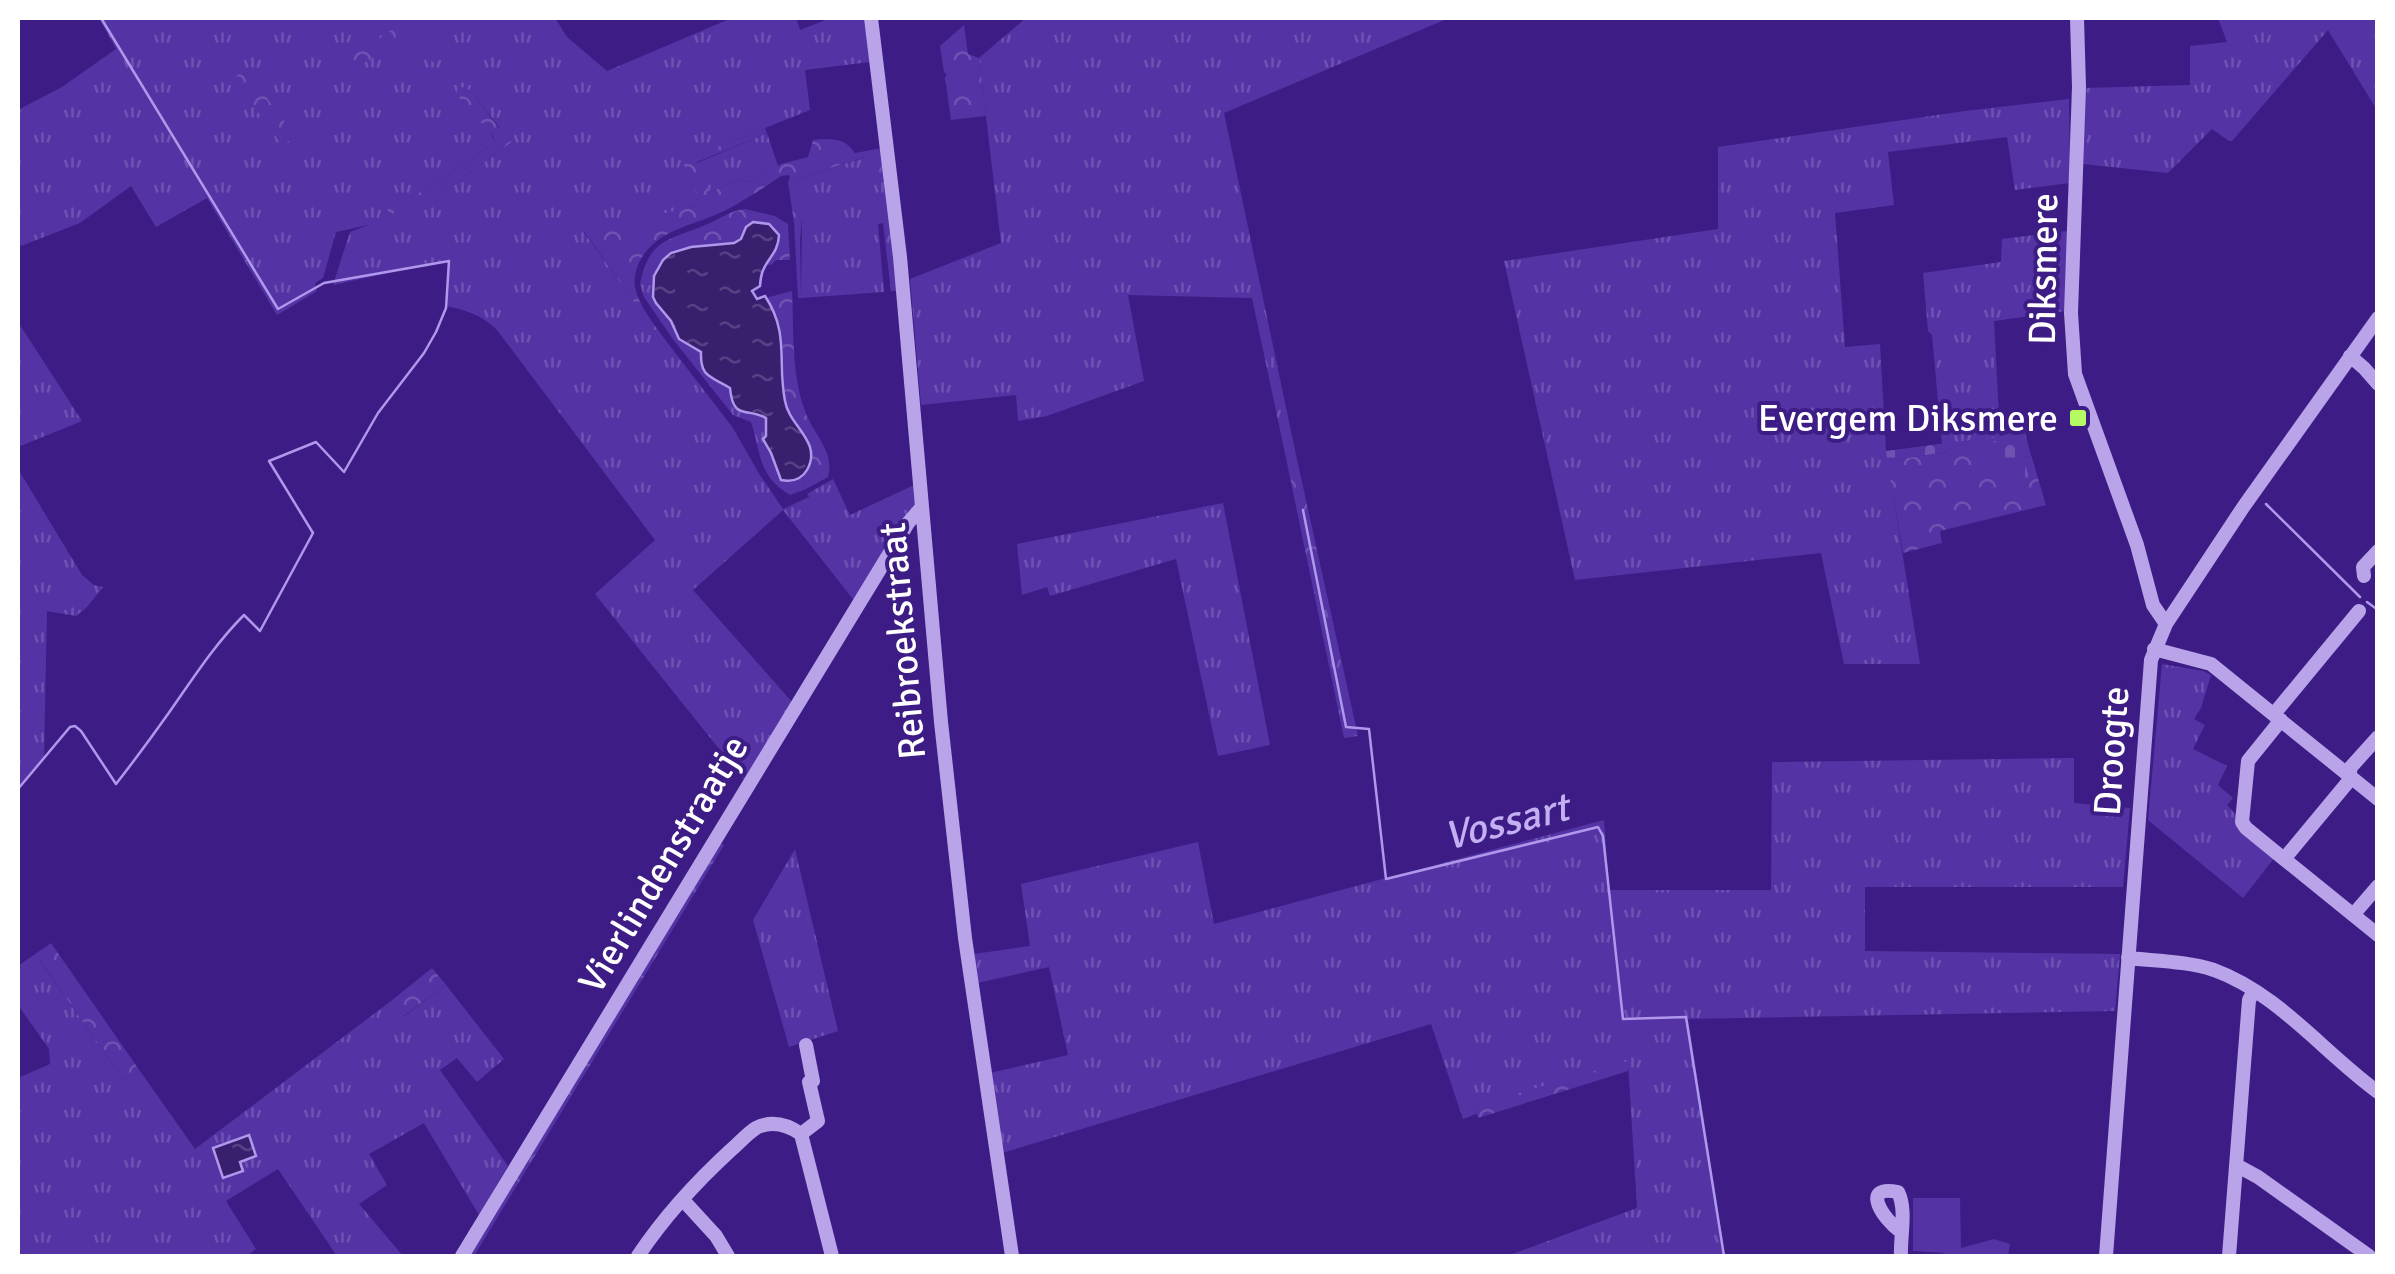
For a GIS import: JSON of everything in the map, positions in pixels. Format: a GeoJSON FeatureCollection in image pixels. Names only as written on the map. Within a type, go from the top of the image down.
{"type":"FeatureCollection","features":[{"type":"Feature","properties":{"kind":"street","name":"Reibroekstraat"},"geometry":{"type":"LineString","coordinates":[[871,18],[900,257],[965,938],[1012,1256]]}},
{"type":"Feature","properties":{"kind":"street","name":"Diksmere"},"geometry":{"type":"LineString","coordinates":[[2077,18],[2079,88],[2071,313],[2075,374],[2154,604],[2166,624]]}},
{"type":"Feature","properties":{"kind":"street","name":"Droogte"},"geometry":{"type":"LineString","coordinates":[[2106,1256],[2154,649],[2166,624],[2244,506],[2378,318]]}},
{"type":"Feature","properties":{"kind":"street"},"geometry":{"type":"LineString","coordinates":[[2350,356],[2378,384]]}},
{"type":"Feature","properties":{"kind":"street","name":"Vierlindenstraatje"},"geometry":{"type":"LineString","coordinates":[[462,1256],[908,523],[922,507]]}},
{"type":"Feature","properties":{"kind":"street"},"geometry":{"type":"LineString","coordinates":[[2364,576],[2364,567],[2378,551]]}},
{"type":"Feature","properties":{"kind":"street"},"geometry":{"type":"LineString","coordinates":[[2360,611],[2277,717],[2248,761],[2242,822],[2378,934]]}},
{"type":"Feature","properties":{"kind":"street"},"geometry":{"type":"LineString","coordinates":[[2154,649],[2211,664],[2378,799]]}},
{"type":"Feature","properties":{"kind":"street"},"geometry":{"type":"LineString","coordinates":[[2284,859],[2348,782],[2351,767],[2378,737]]}},
{"type":"Feature","properties":{"kind":"street"},"geometry":{"type":"LineString","coordinates":[[2353,915],[2378,886]]}},
{"type":"Feature","properties":{"kind":"street"},"geometry":{"type":"LineString","coordinates":[[2128,958],[2200,966],[2226,975],[2254,991],[2378,1092]]}},
{"type":"Feature","properties":{"kind":"street"},"geometry":{"type":"LineString","coordinates":[[2230,1256],[2249,1000],[2254,991]]}},
{"type":"Feature","properties":{"kind":"street"},"geometry":{"type":"LineString","coordinates":[[801,1134],[818,1121],[806,1045]]}},
{"type":"Feature","properties":{"kind":"street"},"geometry":{"type":"LineString","coordinates":[[638,1256],[660,1223],[715,1164],[755,1128],[779,1124],[801,1134],[832,1256]]}},
{"type":"Feature","properties":{"kind":"street"},"geometry":{"type":"LineString","coordinates":[[2236,1165],[2369,1256]]}},
{"type":"Feature","properties":{"kind":"street"},"geometry":{"type":"LineString","coordinates":[[682,1200],[716,1236],[728,1256]]}},
{"type":"Feature","properties":{"kind":"street"},"geometry":{"type":"LineString","coordinates":[[1900,1231],[1901,1256]]}},
{"type":"Feature","properties":{"kind":"green space"},"geometry":{"type":"Polygon","coordinates":[[[99,18],[555,18],[567,37],[607,71],[732,18],[796,18],[800,30],[831,18],[865,18],[870,62],[805,70],[810,110],[683,161],[699,197],[693,207],[584,232],[663,342],[733,428],[783,509],[809,497],[807,494],[833,479],[850,515],[914,485],[916,505],[856,603],[783,510],[693,590],[792,702],[744,780],[595,594],[655,540],[497,330],[486,320],[446,306],[448,260],[333,285],[350,232],[368,225],[336,232],[323,278],[315,283],[317,291],[277,315],[207,198],[156,227],[131,186],[80,223],[21,246],[18,110],[62,87],[116,49],[99,18]],[[470,90],[495,142],[427,189],[388,208],[390,214],[450,187],[513,141],[470,90]]]}},
{"type":"Feature","properties":{"kind":"green space"},"geometry":{"type":"Polygon","coordinates":[[[1026,18],[1449,18],[1224,113],[1296,455],[1286,458],[1252,298],[1128,295],[1144,381],[1047,416],[1018,421],[1016,395],[921,405],[910,279],[1001,243],[979,58],[1026,18]]]}},
{"type":"Feature","properties":{"kind":"green space"},"geometry":{"type":"Polygon","coordinates":[[[2218,18],[2377,18],[2377,110],[2328,30],[2232,141],[2212,129],[2168,173],[2083,164],[2085,88],[2190,85],[2190,46],[2227,42],[2218,18]]]}},
{"type":"Feature","properties":{"kind":"green space"},"geometry":{"type":"Polygon","coordinates":[[[414,25],[421,27],[441,55],[439,60],[433,62],[417,43],[408,43],[390,48],[346,74],[341,66],[377,37],[414,25]]]}},
{"type":"Feature","properties":{"kind":"green space"},"geometry":{"type":"Polygon","coordinates":[[[964,25],[968,54],[979,58],[986,116],[951,120],[940,46],[964,25]]]}},
{"type":"Feature","properties":{"kind":"green space"},"geometry":{"type":"Polygon","coordinates":[[[246,70],[296,137],[282,145],[233,78],[246,70]]]}},
{"type":"Feature","properties":{"kind":"green space"},"geometry":{"type":"Polygon","coordinates":[[[464,87],[499,128],[508,127],[513,141],[450,187],[390,215],[387,208],[427,189],[495,142],[456,94],[458,88],[464,87]]]}},
{"type":"Feature","properties":{"kind":"green space"},"geometry":{"type":"Polygon","coordinates":[[[2069,99],[2070,183],[2015,190],[2007,137],[1888,152],[1894,205],[1835,213],[1845,347],[1880,344],[1886,451],[1920,664],[1844,664],[1821,553],[1575,580],[1504,261],[1718,229],[1718,147],[2069,99]]]}},
{"type":"Feature","properties":{"kind":"green space"},"geometry":{"type":"Polygon","coordinates":[[[765,128],[767,133],[697,162],[708,191],[738,180],[749,182],[781,164],[808,157],[813,140],[820,139],[842,142],[855,153],[882,148],[885,175],[868,176],[865,157],[796,179],[803,207],[801,298],[788,175],[728,209],[654,243],[638,265],[635,284],[644,309],[666,341],[663,343],[584,231],[693,207],[699,197],[682,161],[765,128]]]}},
{"type":"Feature","properties":{"kind":"green space"},"geometry":{"type":"Polygon","coordinates":[[[767,133],[778,166],[749,182],[738,180],[707,191],[697,163],[767,133]]]}},
{"type":"Feature","properties":{"kind":"green space"},"geometry":{"type":"Polygon","coordinates":[[[866,157],[885,175],[898,291],[891,291],[883,223],[878,224],[884,292],[801,298],[802,223],[796,179],[866,157]]]}},
{"type":"Feature","properties":{"kind":"green space"},"geometry":{"type":"Polygon","coordinates":[[[745,209],[775,216],[788,224],[790,260],[764,264],[775,252],[746,227],[736,242],[678,251],[662,263],[653,285],[640,284],[649,257],[663,243],[745,209]]]}},
{"type":"Feature","properties":{"kind":"green space"},"geometry":{"type":"Polygon","coordinates":[[[2068,231],[2067,311],[1994,321],[2000,436],[1942,445],[1923,273],[2001,262],[2002,239],[2068,231]]]}},
{"type":"Feature","properties":{"kind":"green space"},"geometry":{"type":"Polygon","coordinates":[[[640,284],[653,285],[653,298],[679,339],[701,352],[706,370],[730,388],[731,399],[750,415],[766,418],[766,442],[773,459],[790,481],[802,477],[806,489],[790,495],[771,480],[751,422],[733,415],[672,338],[644,297],[640,284]]]}},
{"type":"Feature","properties":{"kind":"green space"},"geometry":{"type":"Polygon","coordinates":[[[792,291],[797,382],[805,411],[826,451],[829,468],[828,477],[806,489],[802,477],[810,467],[807,438],[785,405],[782,336],[766,298],[792,291]]]}},
{"type":"Feature","properties":{"kind":"green space"},"geometry":{"type":"Polygon","coordinates":[[[18,322],[82,421],[18,447],[18,322]]]}},
{"type":"Feature","properties":{"kind":"green space"},"geometry":{"type":"Polygon","coordinates":[[[2024,429],[2031,455],[2024,458],[2029,479],[2003,484],[1997,441],[1887,461],[1886,451],[2000,436],[2024,429]]]}},
{"type":"Feature","properties":{"kind":"green space"},"geometry":{"type":"Polygon","coordinates":[[[1997,440],[2024,458],[2031,455],[2046,505],[1940,531],[1942,543],[1903,553],[1887,461],[1997,440]]]}},
{"type":"Feature","properties":{"kind":"green space"},"geometry":{"type":"Polygon","coordinates":[[[1296,455],[1326,591],[1314,593],[1286,458],[1296,455]]]}},
{"type":"Feature","properties":{"kind":"green space"},"geometry":{"type":"Polygon","coordinates":[[[18,469],[82,575],[103,587],[76,616],[47,611],[44,757],[18,787],[18,469]]]}},
{"type":"Feature","properties":{"kind":"green space"},"geometry":{"type":"Polygon","coordinates":[[[1223,503],[1270,745],[1218,756],[1176,559],[1050,596],[1047,587],[1022,595],[1017,544],[1223,503]]]}},
{"type":"Feature","properties":{"kind":"green space"},"geometry":{"type":"Polygon","coordinates":[[[1326,591],[1358,736],[1344,738],[1314,593],[1326,591]]]}},
{"type":"Feature","properties":{"kind":"green space"},"geometry":{"type":"Polygon","coordinates":[[[2162,664],[2211,675],[2194,719],[2205,725],[2193,749],[2227,766],[2218,785],[2233,798],[2227,805],[2275,857],[2243,898],[2148,820],[2162,664]]]}},
{"type":"Feature","properties":{"kind":"green space"},"geometry":{"type":"Polygon","coordinates":[[[2074,758],[2074,803],[2130,808],[2123,887],[1865,887],[1865,951],[2120,954],[2115,1011],[1688,1019],[1725,1256],[1507,1256],[1637,1208],[1628,1062],[1475,1106],[1476,1114],[1463,1119],[1431,1024],[1002,1153],[990,1073],[1068,1055],[1049,967],[977,983],[974,954],[1030,946],[1021,884],[1198,842],[1214,924],[1604,820],[1609,890],[1771,890],[1772,762],[2074,758]]]}},
{"type":"Feature","properties":{"kind":"green space"},"geometry":{"type":"Polygon","coordinates":[[[718,842],[724,845],[474,1256],[454,1256],[653,928],[663,934],[718,842]]]}},
{"type":"Feature","properties":{"kind":"green space"},"geometry":{"type":"Polygon","coordinates":[[[795,849],[838,1031],[789,1047],[753,920],[795,849]]]}},
{"type":"Feature","properties":{"kind":"green space"},"geometry":{"type":"Polygon","coordinates":[[[51,943],[140,1071],[124,1080],[39,959],[18,972],[18,966],[51,943]]]}},
{"type":"Feature","properties":{"kind":"green space"},"geometry":{"type":"Polygon","coordinates":[[[38,958],[124,1080],[140,1071],[195,1149],[391,1001],[403,1017],[446,985],[504,1059],[477,1082],[457,1058],[440,1070],[508,1166],[479,1215],[424,1123],[369,1154],[387,1185],[359,1204],[403,1256],[337,1256],[278,1169],[226,1201],[256,1249],[247,1256],[18,1256],[18,1078],[50,1064],[49,1049],[18,1005],[18,972],[38,958]]]}},
{"type":"Feature","properties":{"kind":"green space"},"geometry":{"type":"Polygon","coordinates":[[[432,968],[446,985],[402,1017],[391,1001],[432,968]]]}},
{"type":"Feature","properties":{"kind":"green space"},"geometry":{"type":"Polygon","coordinates":[[[1628,1061],[1628,1071],[1478,1118],[1474,1106],[1628,1061]]]}},
{"type":"Feature","properties":{"kind":"green space"},"geometry":{"type":"Polygon","coordinates":[[[1913,1198],[1960,1198],[1961,1248],[1994,1239],[2010,1244],[2008,1256],[1935,1256],[1945,1253],[1913,1251],[1913,1198]]]}},
{"type":"Feature","properties":{"kind":"water"},"geometry":{"type":"Polygon","coordinates":[[[753,222],[769,224],[779,235],[760,286],[752,291],[757,299],[765,296],[778,323],[785,401],[811,451],[807,470],[792,480],[781,480],[763,439],[766,418],[734,405],[730,388],[705,372],[701,352],[679,339],[653,297],[654,276],[671,253],[734,243],[753,222]]]}},
{"type":"Feature","properties":{"kind":"water"},"geometry":{"type":"Polygon","coordinates":[[[249,1135],[256,1156],[240,1162],[243,1171],[223,1178],[213,1148],[249,1135]]]}},
{"type":"Feature","properties":{"kind":"waterway"},"geometry":{"type":"LineString","coordinates":[[18,789],[70,727],[75,726],[116,784],[233,626],[244,615],[260,631],[313,533],[269,461],[316,442],[344,472],[378,413],[424,353],[446,308],[449,261],[324,283],[278,309],[101,18]]}},
{"type":"Feature","properties":{"kind":"waterway"},"geometry":{"type":"LineString","coordinates":[[2266,504],[2360,597]]}},
{"type":"Feature","properties":{"kind":"waterway","name":"Vossart"},"geometry":{"type":"LineString","coordinates":[[1303,510],[1346,727],[1369,729],[1386,879],[1598,827],[1603,836],[1623,1019],[1686,1017],[1724,1256]]}},
{"type":"Feature","properties":{"kind":"waterway"},"geometry":{"type":"LineString","coordinates":[[2367,602],[2378,610]]}},
{"type":"Feature","properties":{"kind":"place","name":"Evergem Diksmere"},"geometry":{"type":"Point","coordinates":[2078,418]}}]}
